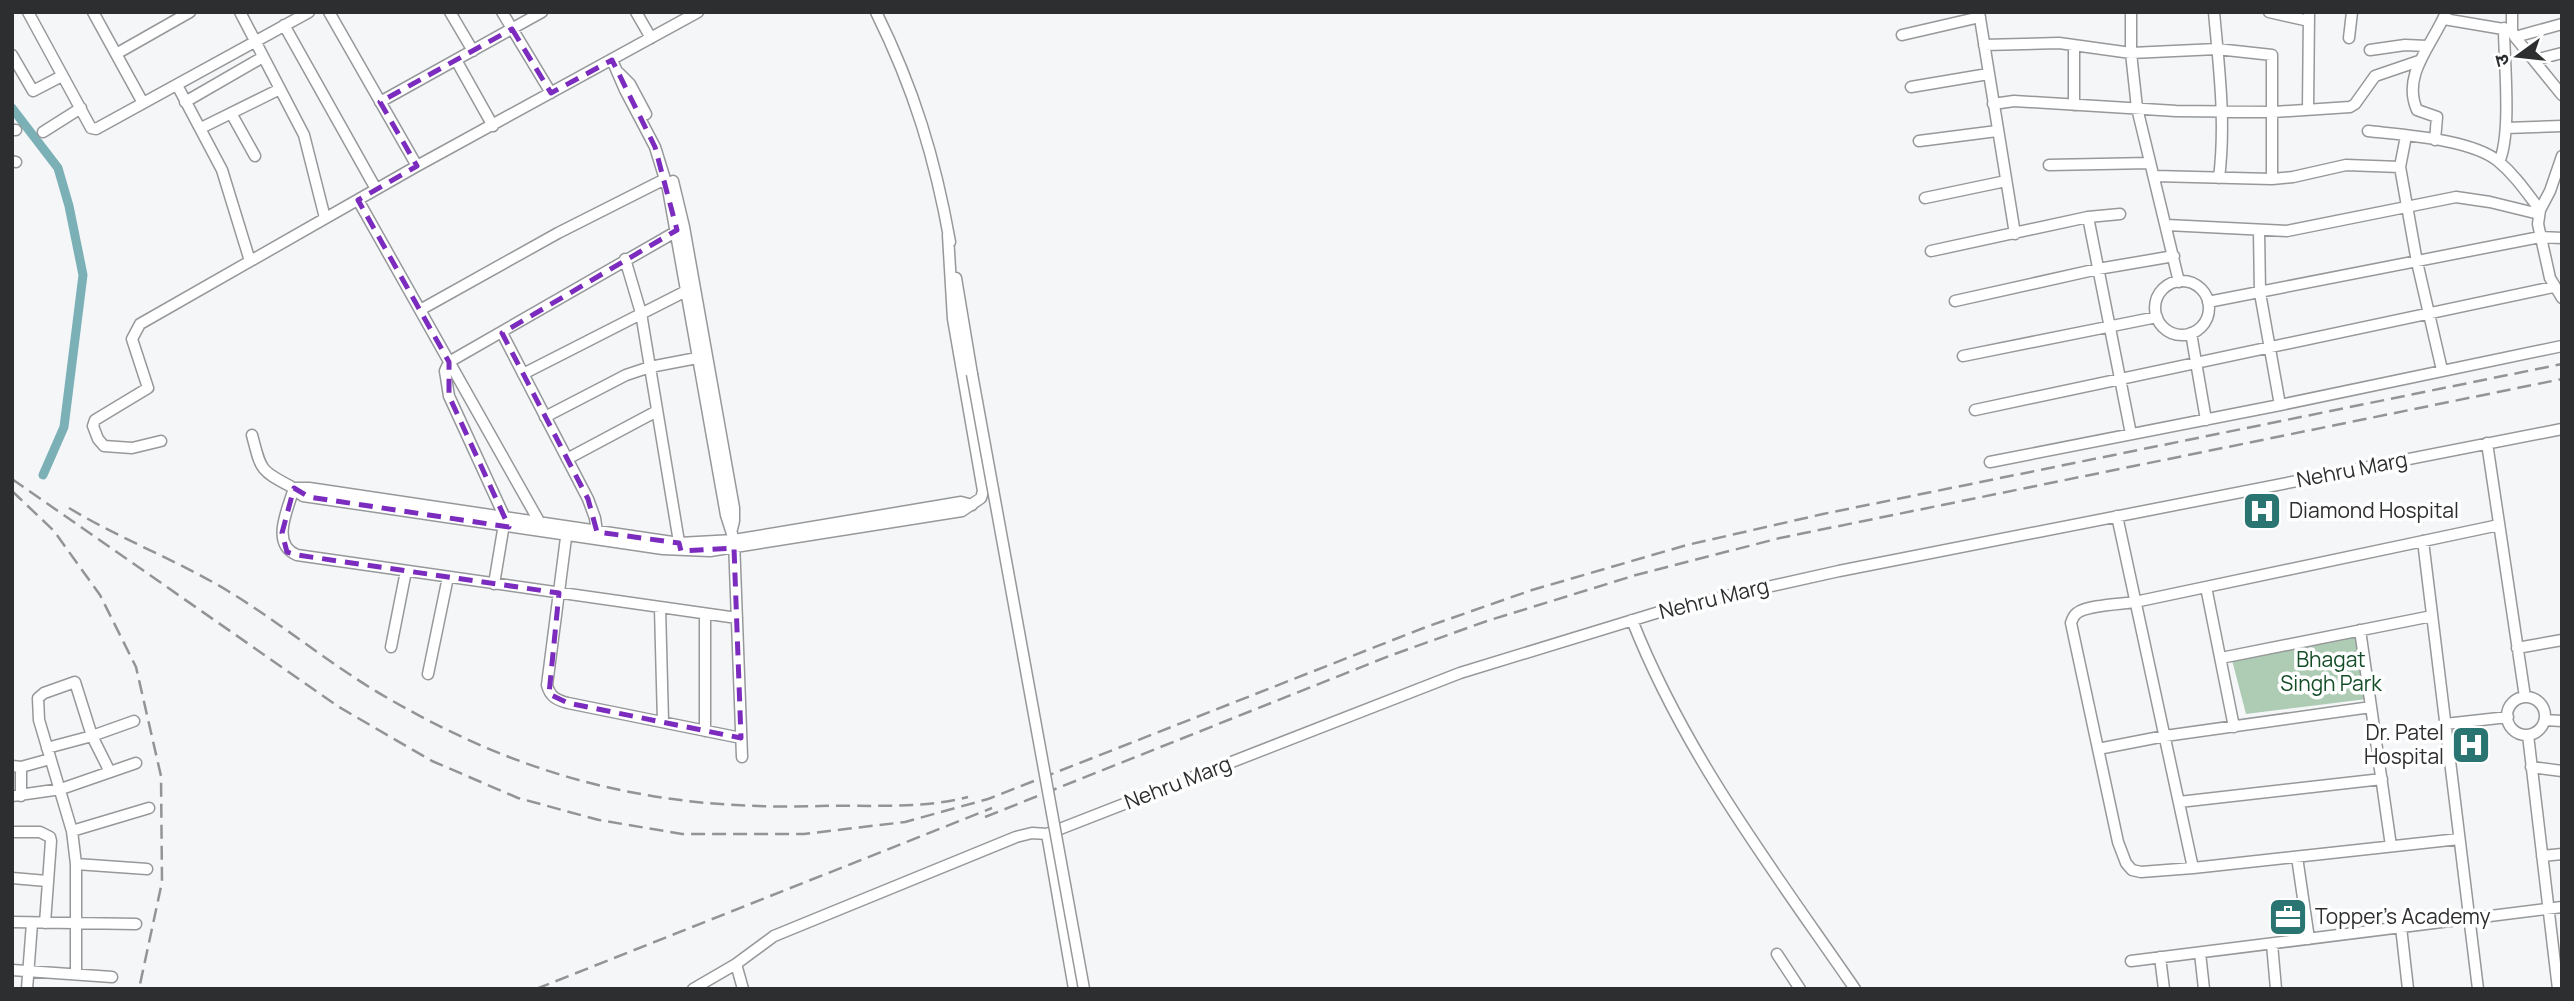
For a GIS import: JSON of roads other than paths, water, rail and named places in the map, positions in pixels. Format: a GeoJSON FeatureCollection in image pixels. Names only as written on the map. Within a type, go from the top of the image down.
{"type":"FeatureCollection","features":[{"type":"Feature","properties":{"kind":"street"},"geometry":{"type":"LineString","coordinates":[[28,12],[91,128],[96,129],[309,12]]}},
{"type":"Feature","properties":{"kind":"street"},"geometry":{"type":"LineString","coordinates":[[93,12],[143,103]]}},
{"type":"Feature","properties":{"kind":"street"},"geometry":{"type":"LineString","coordinates":[[116,54],[190,12]]}},
{"type":"Feature","properties":{"kind":"street"},"geometry":{"type":"LineString","coordinates":[[240,12],[304,135],[326,218]]}},
{"type":"Feature","properties":{"kind":"street"},"geometry":{"type":"LineString","coordinates":[[329,12],[417,166]]}},
{"type":"Feature","properties":{"kind":"street"},"geometry":{"type":"LineString","coordinates":[[450,12],[473,51]]}},
{"type":"Feature","properties":{"kind":"street"},"geometry":{"type":"LineString","coordinates":[[502,12],[551,93]]}},
{"type":"Feature","properties":{"kind":"street"},"geometry":{"type":"LineString","coordinates":[[380,102],[542,12]]}},
{"type":"Feature","properties":{"kind":"street"},"geometry":{"type":"LineString","coordinates":[[636,12],[651,38]]}},
{"type":"Feature","properties":{"kind":"street"},"geometry":{"type":"LineString","coordinates":[[161,441],[132,448],[104,446],[93,426],[95,420],[148,388],[132,339],[140,324],[417,166],[698,12]]}},
{"type":"Feature","properties":{"kind":"street"},"geometry":{"type":"LineString","coordinates":[[876,12],[901,66],[925,130],[948,235],[1084,989]]}},
{"type":"Feature","properties":{"kind":"street"},"geometry":{"type":"LineString","coordinates":[[2131,12],[2131,52],[2137,108],[2179,282]]}},
{"type":"Feature","properties":{"kind":"street"},"geometry":{"type":"LineString","coordinates":[[2214,12],[2223,112],[2219,178]]}},
{"type":"Feature","properties":{"kind":"street"},"geometry":{"type":"LineString","coordinates":[[2269,12],[2309,17],[2308,108]]}},
{"type":"Feature","properties":{"kind":"street"},"geometry":{"type":"LineString","coordinates":[[2349,38],[2352,12]]}},
{"type":"Feature","properties":{"kind":"street"},"geometry":{"type":"LineString","coordinates":[[2499,162],[2506,128],[2512,12]]}},
{"type":"Feature","properties":{"kind":"street"},"geometry":{"type":"LineString","coordinates":[[1902,35],[1979,15],[2015,234]]}},
{"type":"Feature","properties":{"kind":"street"},"geometry":{"type":"LineString","coordinates":[[2435,140],[2437,117],[2417,110],[2414,93],[2419,61],[2445,16],[2510,32],[2562,24]]}},
{"type":"Feature","properties":{"kind":"street"},"geometry":{"type":"LineString","coordinates":[[284,25],[376,189]]}},
{"type":"Feature","properties":{"kind":"street"},"geometry":{"type":"LineString","coordinates":[[2510,32],[2562,96]]}},
{"type":"Feature","properties":{"kind":"street"},"geometry":{"type":"LineString","coordinates":[[1984,45],[2074,45],[2131,52],[2217,49],[2272,55],[2272,179]]}},
{"type":"Feature","properties":{"kind":"street"},"geometry":{"type":"LineString","coordinates":[[2074,45],[2074,105]]}},
{"type":"Feature","properties":{"kind":"street"},"geometry":{"type":"LineString","coordinates":[[2370,50],[2404,45],[2427,46]]}},
{"type":"Feature","properties":{"kind":"street"},"geometry":{"type":"LineString","coordinates":[[2535,60],[2562,53]]}},
{"type":"Feature","properties":{"kind":"street"},"geometry":{"type":"LineString","coordinates":[[12,55],[33,91]]}},
{"type":"Feature","properties":{"kind":"street"},"geometry":{"type":"LineString","coordinates":[[185,102],[263,57]]}},
{"type":"Feature","properties":{"kind":"street"},"geometry":{"type":"LineString","coordinates":[[456,60],[493,126]]}},
{"type":"Feature","properties":{"kind":"street"},"geometry":{"type":"LineString","coordinates":[[612,60],[655,147],[681,229],[686,291],[697,358],[726,515],[733,539]]}},
{"type":"Feature","properties":{"kind":"street"},"geometry":{"type":"LineString","coordinates":[[1993,104],[2014,101],[2223,112],[2350,107],[2375,76],[2419,61]]}},
{"type":"Feature","properties":{"kind":"street"},"geometry":{"type":"LineString","coordinates":[[619,73],[630,84],[664,150],[734,508],[742,757]]}},
{"type":"Feature","properties":{"kind":"street"},"geometry":{"type":"LineString","coordinates":[[1911,87],[1988,74]]}},
{"type":"Feature","properties":{"kind":"street"},"geometry":{"type":"LineString","coordinates":[[21,99],[62,76]]}},
{"type":"Feature","properties":{"kind":"street"},"geometry":{"type":"LineString","coordinates":[[177,85],[222,170],[250,261]]}},
{"type":"Feature","properties":{"kind":"street"},"geometry":{"type":"LineString","coordinates":[[201,128],[280,89]]}},
{"type":"Feature","properties":{"kind":"street"},"geometry":{"type":"LineString","coordinates":[[43,132],[80,108]]}},
{"type":"Feature","properties":{"kind":"street"},"geometry":{"type":"LineString","coordinates":[[230,113],[255,156]]}},
{"type":"Feature","properties":{"kind":"street"},"geometry":{"type":"LineString","coordinates":[[2506,128],[2562,126]]}},
{"type":"Feature","properties":{"kind":"street"},"geometry":{"type":"LineString","coordinates":[[1919,141],[1997,131]]}},
{"type":"Feature","properties":{"kind":"street"},"geometry":{"type":"LineString","coordinates":[[2368,131],[2435,140],[2474,149],[2499,162],[2516,179],[2540,212]]}},
{"type":"Feature","properties":{"kind":"street"},"geometry":{"type":"LineString","coordinates":[[2406,136],[2400,167],[2406,207],[2442,370]]}},
{"type":"Feature","properties":{"kind":"street"},"geometry":{"type":"LineString","coordinates":[[1975,410],[2428,312],[2559,292],[2546,266],[2540,237],[2540,212],[2562,156]]}},
{"type":"Feature","properties":{"kind":"street"},"geometry":{"type":"LineString","coordinates":[[2049,164],[2150,163]]}},
{"type":"Feature","properties":{"kind":"street"},"geometry":{"type":"LineString","coordinates":[[2155,176],[2272,179],[2346,165],[2400,167]]}},
{"type":"Feature","properties":{"kind":"street"},"geometry":{"type":"LineString","coordinates":[[420,310],[558,233],[665,179]]}},
{"type":"Feature","properties":{"kind":"street"},"geometry":{"type":"LineString","coordinates":[[1925,198],[2006,181]]}},
{"type":"Feature","properties":{"kind":"street"},"geometry":{"type":"LineString","coordinates":[[2167,225],[2287,231],[2456,197],[2540,212]]}},
{"type":"Feature","properties":{"kind":"street"},"geometry":{"type":"LineString","coordinates":[[358,200],[540,523]]}},
{"type":"Feature","properties":{"kind":"street"},"geometry":{"type":"LineString","coordinates":[[1931,251],[2088,217],[2120,214]]}},
{"type":"Feature","properties":{"kind":"street"},"geometry":{"type":"LineString","coordinates":[[2088,217],[2131,434]]}},
{"type":"Feature","properties":{"kind":"street"},"geometry":{"type":"LineString","coordinates":[[494,583],[505,522],[449,396],[445,371],[449,362],[681,229]]}},
{"type":"Feature","properties":{"kind":"street"},"geometry":{"type":"LineString","coordinates":[[2259,230],[2260,293],[2280,405]]}},
{"type":"Feature","properties":{"kind":"street"},"geometry":{"type":"LineString","coordinates":[[252,435],[259,464],[264,471],[303,496],[710,551],[733,539],[923,519],[962,512],[981,498],[982,483],[953,319],[948,235]]}},
{"type":"Feature","properties":{"kind":"street"},"geometry":{"type":"LineString","coordinates":[[2208,302],[2540,237],[2562,237]]}},
{"type":"Feature","properties":{"kind":"street"},"geometry":{"type":"LineString","coordinates":[[1955,301],[2098,269],[2174,256]]}},
{"type":"Feature","properties":{"kind":"street"},"geometry":{"type":"LineString","coordinates":[[625,259],[641,313],[680,547]]}},
{"type":"Feature","properties":{"kind":"street"},"geometry":{"type":"LineString","coordinates":[[2179,282],[2197,286],[2205,294],[2209,309],[2204,324],[2191,333],[2180,335],[2163,327],[2157,317],[2157,298],[2164,288],[2179,282]]}},
{"type":"Feature","properties":{"kind":"street"},"geometry":{"type":"LineString","coordinates":[[523,374],[686,291]]}},
{"type":"Feature","properties":{"kind":"street"},"geometry":{"type":"LineString","coordinates":[[1963,356],[2157,317]]}},
{"type":"Feature","properties":{"kind":"street"},"geometry":{"type":"LineString","coordinates":[[502,333],[592,509],[597,532]]}},
{"type":"Feature","properties":{"kind":"street"},"geometry":{"type":"LineString","coordinates":[[2191,333],[2206,420]]}},
{"type":"Feature","properties":{"kind":"street"},"geometry":{"type":"LineString","coordinates":[[1990,462],[2562,346]]}},
{"type":"Feature","properties":{"kind":"street"},"geometry":{"type":"LineString","coordinates":[[545,417],[626,375],[650,367],[697,358]]}},
{"type":"Feature","properties":{"kind":"street"},"geometry":{"type":"LineString","coordinates":[[567,458],[657,411]]}},
{"type":"Feature","properties":{"kind":"street","name":"Nehru Marg"},"geometry":{"type":"LineString","coordinates":[[693,989],[736,964],[774,936],[1016,837],[1032,833],[1047,834],[1437,681],[1632,620],[1817,575],[2562,429]]}},
{"type":"Feature","properties":{"kind":"street"},"geometry":{"type":"LineString","coordinates":[[2487,443],[2525,697]]}},
{"type":"Feature","properties":{"kind":"street"},"geometry":{"type":"LineString","coordinates":[[294,488],[282,533],[283,543],[288,551],[297,555],[737,618]]}},
{"type":"Feature","properties":{"kind":"street"},"geometry":{"type":"LineString","coordinates":[[2117,516],[2193,868]]}},
{"type":"Feature","properties":{"kind":"street"},"geometry":{"type":"LineString","coordinates":[[505,522],[540,523],[567,532],[597,532],[680,547]]}},
{"type":"Feature","properties":{"kind":"street"},"geometry":{"type":"LineString","coordinates":[[2459,839],[2193,868],[2141,872],[2132,870],[2126,863],[2118,842],[2071,623],[2078,611],[2206,587],[2499,525]]}},
{"type":"Feature","properties":{"kind":"street"},"geometry":{"type":"LineString","coordinates":[[567,532],[547,685],[549,694],[568,703],[741,738]]}},
{"type":"Feature","properties":{"kind":"street"},"geometry":{"type":"LineString","coordinates":[[2423,541],[2478,989]]}},
{"type":"Feature","properties":{"kind":"street"},"geometry":{"type":"LineString","coordinates":[[391,646],[406,571]]}},
{"type":"Feature","properties":{"kind":"street"},"geometry":{"type":"LineString","coordinates":[[428,674],[447,577]]}},
{"type":"Feature","properties":{"kind":"street"},"geometry":{"type":"LineString","coordinates":[[2206,587],[2234,727]]}},
{"type":"Feature","properties":{"kind":"street"},"geometry":{"type":"LineString","coordinates":[[660,608],[663,722]]}},
{"type":"Feature","properties":{"kind":"street"},"geometry":{"type":"LineString","coordinates":[[705,614],[705,731]]}},
{"type":"Feature","properties":{"kind":"street"},"geometry":{"type":"LineString","coordinates":[[2221,658],[2432,616]]}},
{"type":"Feature","properties":{"kind":"street"},"geometry":{"type":"LineString","coordinates":[[1632,620],[1653,670],[1689,741],[1734,813],[1855,989]]}},
{"type":"Feature","properties":{"kind":"street"},"geometry":{"type":"LineString","coordinates":[[2360,630],[2391,846]]}},
{"type":"Feature","properties":{"kind":"street"},"geometry":{"type":"LineString","coordinates":[[2517,648],[2562,640]]}},
{"type":"Feature","properties":{"kind":"street"},"geometry":{"type":"LineString","coordinates":[[76,972],[76,864],[72,831],[39,720],[38,698],[44,693],[75,682],[92,736],[110,772]]}},
{"type":"Feature","properties":{"kind":"street"},"geometry":{"type":"LineString","coordinates":[[2525,697],[2538,701],[2545,720],[2542,727],[2528,735],[2512,728],[2508,716],[2514,702],[2525,697]]}},
{"type":"Feature","properties":{"kind":"street"},"geometry":{"type":"LineString","coordinates":[[2098,748],[2371,707]]}},
{"type":"Feature","properties":{"kind":"street"},"geometry":{"type":"LineString","coordinates":[[2445,724],[2508,716]]}},
{"type":"Feature","properties":{"kind":"street"},"geometry":{"type":"LineString","coordinates":[[2545,720],[2562,721]]}},
{"type":"Feature","properties":{"kind":"street"},"geometry":{"type":"LineString","coordinates":[[134,721],[17,767],[16,796],[61,789],[136,763]]}},
{"type":"Feature","properties":{"kind":"street"},"geometry":{"type":"LineString","coordinates":[[2528,735],[2558,989]]}},
{"type":"Feature","properties":{"kind":"street"},"geometry":{"type":"LineString","coordinates":[[2532,768],[2562,771]]}},
{"type":"Feature","properties":{"kind":"street"},"geometry":{"type":"LineString","coordinates":[[2179,802],[2382,779]]}},
{"type":"Feature","properties":{"kind":"street"},"geometry":{"type":"LineString","coordinates":[[72,831],[149,808]]}},
{"type":"Feature","properties":{"kind":"street"},"geometry":{"type":"LineString","coordinates":[[12,832],[40,832],[50,837],[45,923]]}},
{"type":"Feature","properties":{"kind":"street"},"geometry":{"type":"LineString","coordinates":[[1047,834],[1074,989]]}},
{"type":"Feature","properties":{"kind":"street"},"geometry":{"type":"LineString","coordinates":[[2542,856],[2562,853]]}},
{"type":"Feature","properties":{"kind":"street"},"geometry":{"type":"LineString","coordinates":[[2297,857],[2309,939]]}},
{"type":"Feature","properties":{"kind":"street"},"geometry":{"type":"LineString","coordinates":[[76,864],[147,869]]}},
{"type":"Feature","properties":{"kind":"street"},"geometry":{"type":"LineString","coordinates":[[12,878],[47,881]]}},
{"type":"Feature","properties":{"kind":"street"},"geometry":{"type":"LineString","coordinates":[[2131,961],[2562,907]]}},
{"type":"Feature","properties":{"kind":"street"},"geometry":{"type":"LineString","coordinates":[[12,922],[136,924]]}},
{"type":"Feature","properties":{"kind":"street"},"geometry":{"type":"LineString","coordinates":[[27,989],[32,923]]}},
{"type":"Feature","properties":{"kind":"street"},"geometry":{"type":"LineString","coordinates":[[2401,927],[2408,989]]}},
{"type":"Feature","properties":{"kind":"street"},"geometry":{"type":"LineString","coordinates":[[2272,944],[2276,989]]}},
{"type":"Feature","properties":{"kind":"street"},"geometry":{"type":"LineString","coordinates":[[2200,953],[2204,989]]}},
{"type":"Feature","properties":{"kind":"street"},"geometry":{"type":"LineString","coordinates":[[1777,954],[1800,989]]}},
{"type":"Feature","properties":{"kind":"street"},"geometry":{"type":"LineString","coordinates":[[2160,957],[2164,989]]}},
{"type":"Feature","properties":{"kind":"street"},"geometry":{"type":"LineString","coordinates":[[736,964],[743,989]]}},
{"type":"Feature","properties":{"kind":"street"},"geometry":{"type":"LineString","coordinates":[[12,970],[76,972],[112,977]]}},
{"type":"Feature","properties":{"kind":"waterway"},"geometry":{"type":"LineString","coordinates":[[12,108],[58,168],[83,275],[64,427],[43,475]]}},
{"type":"Feature","properties":{"kind":"railway"},"geometry":{"type":"LineString","coordinates":[[12,479],[339,707],[432,761],[518,798],[599,820],[682,834],[804,834],[905,822],[988,799],[1426,627],[1532,590],[1687,545],[1823,514],[2562,364]]}},
{"type":"Feature","properties":{"kind":"railway"},"geometry":{"type":"LineString","coordinates":[[985,817],[1389,656],[1487,621],[1636,575],[1780,538],[2562,379]]}},
{"type":"Feature","properties":{"kind":"railway"},"geometry":{"type":"LineString","coordinates":[[12,491],[54,531],[100,595],[136,667],[161,776],[162,882],[139,989]]}},
{"type":"Feature","properties":{"kind":"railway"},"geometry":{"type":"LineString","coordinates":[[69,508],[228,591],[391,700],[443,728],[546,770],[598,785],[705,803],[761,806],[895,806],[968,797]]}},
{"type":"Feature","properties":{"kind":"railway"},"geometry":{"type":"LineString","coordinates":[[536,989],[992,808]]}},
{"type":"Feature","properties":{"kind":"place","name":"Diamond Hospital"},"geometry":{"type":"Point","coordinates":[2262,511]}},
{"type":"Feature","properties":{"kind":"place","name":"Dr. Patel Hospital"},"geometry":{"type":"Point","coordinates":[2471,745]}},
{"type":"Feature","properties":{"kind":"place","name":"Topper's Academy"},"geometry":{"type":"Point","coordinates":[2288,917]}},
{"type":"Feature","properties":{"kind":"park label","name":"Bhagat Singh Park"},"geometry":{"type":"Point","coordinates":[2331,672]}}]}
